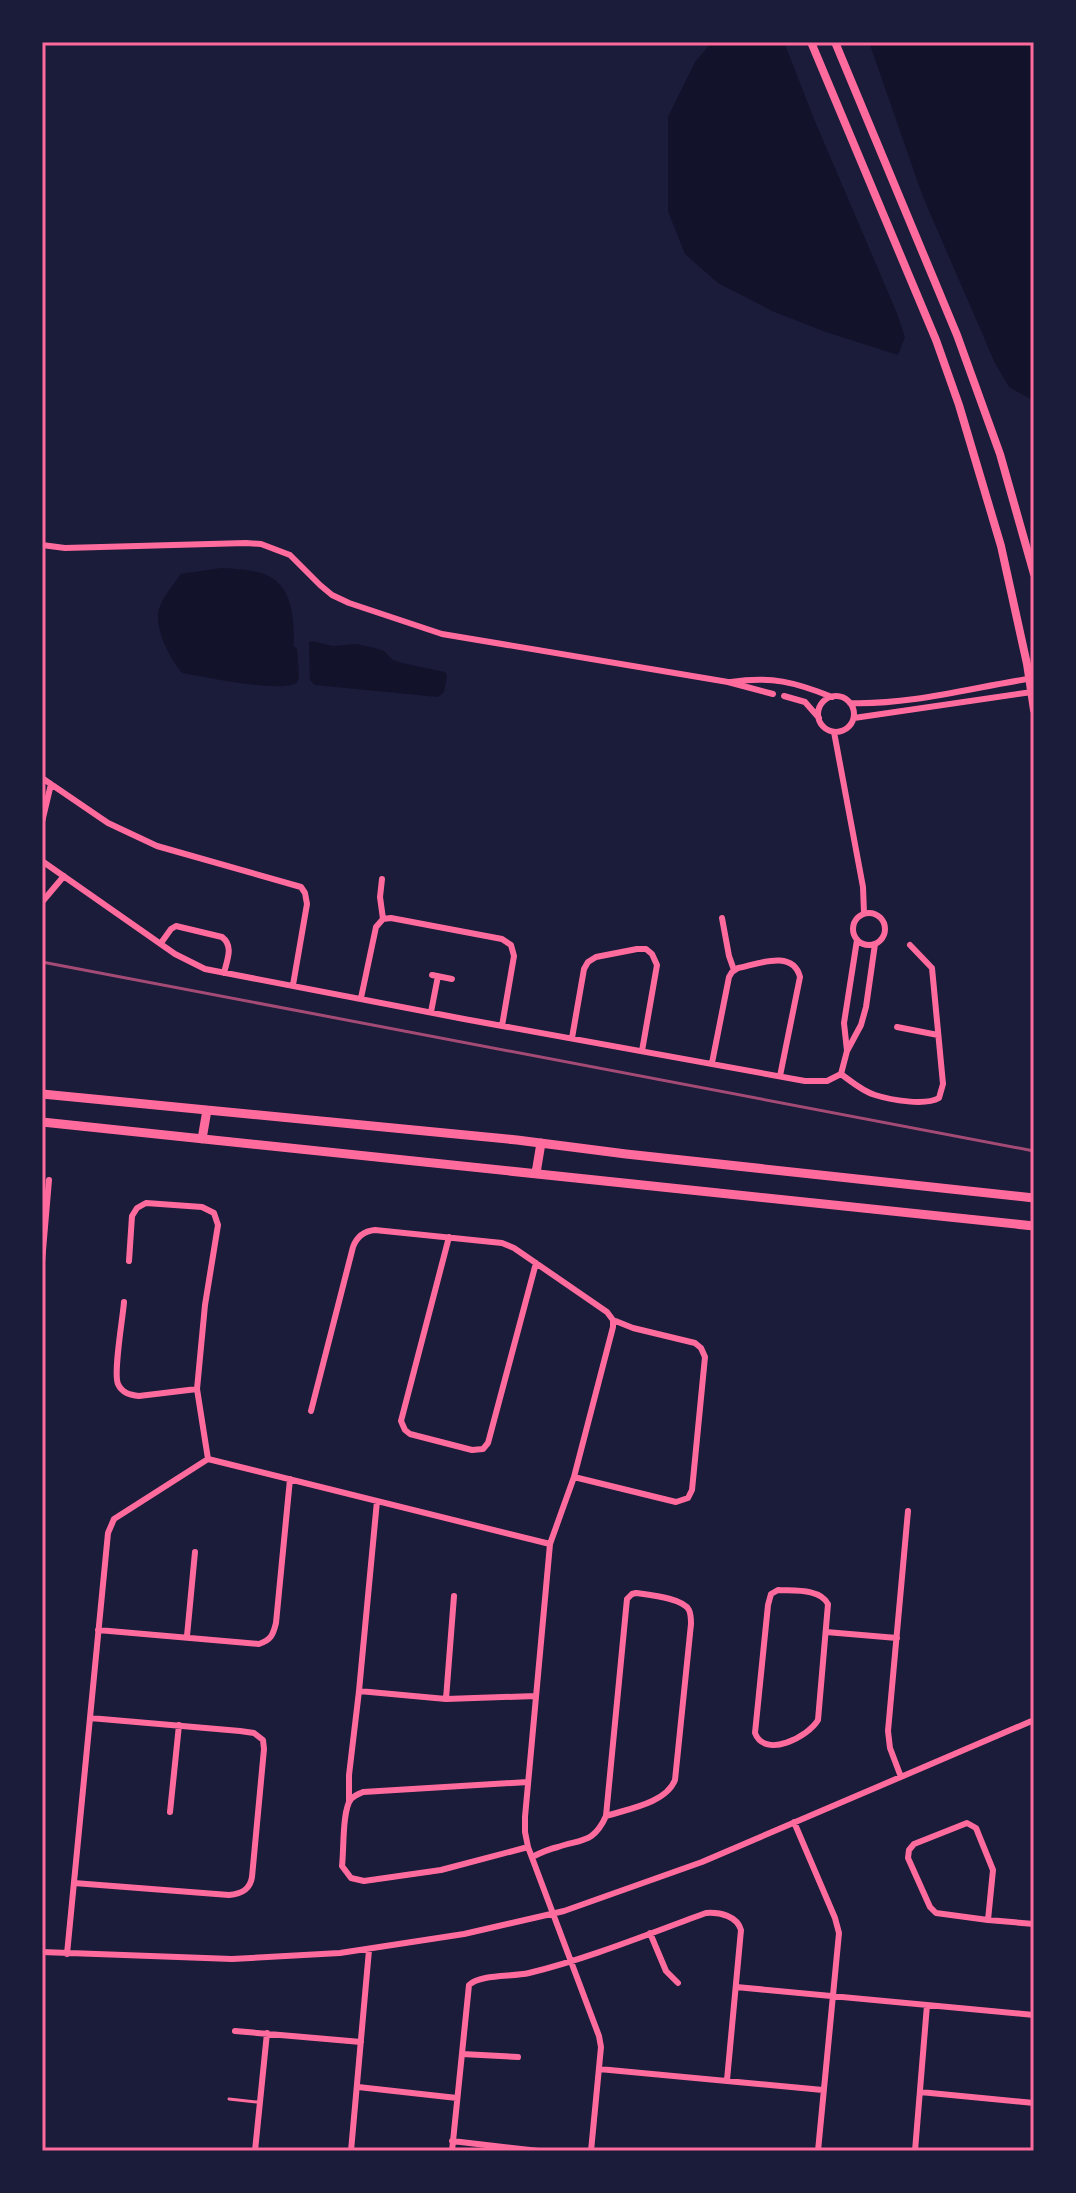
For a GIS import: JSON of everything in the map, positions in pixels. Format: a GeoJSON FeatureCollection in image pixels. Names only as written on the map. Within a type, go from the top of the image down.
{"type":"FeatureCollection","features":[{"type":"Feature","properties":{"kind":"main road"},"geometry":{"type":"LineString","coordinates":[[811,42],[949,376],[1001,546],[1032,679],[1034,710]]}},
{"type":"Feature","properties":{"kind":"main road"},"geometry":{"type":"LineString","coordinates":[[835,42],[957,335],[1000,454],[1034,574]]}},
{"type":"Feature","properties":{"kind":"main road"},"geometry":{"type":"LineString","coordinates":[[42,1094],[541,1143],[1034,1198]]}},
{"type":"Feature","properties":{"kind":"main road"},"geometry":{"type":"LineString","coordinates":[[202,1139],[207,1110]]}},
{"type":"Feature","properties":{"kind":"main road"},"geometry":{"type":"LineString","coordinates":[[42,1122],[1034,1226]]}},
{"type":"Feature","properties":{"kind":"main road"},"geometry":{"type":"LineString","coordinates":[[536,1173],[541,1143]]}},
{"type":"Feature","properties":{"kind":"street"},"geometry":{"type":"LineString","coordinates":[[42,545],[65,548],[261,544],[290,555],[332,595],[442,634],[728,682],[773,694]]}},
{"type":"Feature","properties":{"kind":"street"},"geometry":{"type":"LineString","coordinates":[[728,682],[770,678],[795,683],[832,697],[842,697],[853,708],[854,718]]}},
{"type":"Feature","properties":{"kind":"street"},"geometry":{"type":"LineString","coordinates":[[850,703],[868,704],[1032,679]]}},
{"type":"Feature","properties":{"kind":"street"},"geometry":{"type":"LineString","coordinates":[[784,696],[805,702],[824,727],[834,732],[844,730],[854,718],[1032,691]]}},
{"type":"Feature","properties":{"kind":"street"},"geometry":{"type":"LineString","coordinates":[[819,718],[823,703],[832,697]]}},
{"type":"Feature","properties":{"kind":"street"},"geometry":{"type":"LineString","coordinates":[[834,732],[863,887],[864,913]]}},
{"type":"Feature","properties":{"kind":"street"},"geometry":{"type":"LineString","coordinates":[[42,778],[108,823],[157,846],[301,887],[307,896],[307,904],[293,985]]}},
{"type":"Feature","properties":{"kind":"street"},"geometry":{"type":"LineString","coordinates":[[42,822],[51,784]]}},
{"type":"Feature","properties":{"kind":"street"},"geometry":{"type":"LineString","coordinates":[[42,861],[191,963],[224,973],[816,1082],[827,1081],[841,1074],[847,1051],[861,1025],[875,944],[884,935],[883,920],[875,913],[864,913],[854,925],[857,940],[844,1023],[847,1051]]}},
{"type":"Feature","properties":{"kind":"street"},"geometry":{"type":"LineString","coordinates":[[42,902],[64,876]]}},
{"type":"Feature","properties":{"kind":"street"},"geometry":{"type":"LineString","coordinates":[[382,879],[380,897],[383,919]]}},
{"type":"Feature","properties":{"kind":"street"},"geometry":{"type":"LineString","coordinates":[[722,918],[734,970]]}},
{"type":"Feature","properties":{"kind":"street"},"geometry":{"type":"LineString","coordinates":[[361,998],[375,930],[377,923],[383,919],[502,939],[509,943],[514,956],[502,1026]]}},
{"type":"Feature","properties":{"kind":"street"},"geometry":{"type":"LineString","coordinates":[[161,943],[176,926],[222,937],[229,947],[224,973]]}},
{"type":"Feature","properties":{"kind":"street"},"geometry":{"type":"LineString","coordinates":[[857,940],[867,945],[875,944]]}},
{"type":"Feature","properties":{"kind":"street"},"geometry":{"type":"LineString","coordinates":[[841,1074],[876,1096],[912,1102],[939,1098],[943,1084],[932,968],[910,945]]}},
{"type":"Feature","properties":{"kind":"street"},"geometry":{"type":"LineString","coordinates":[[572,1038],[584,969],[588,962],[596,957],[642,949],[652,954],[657,965],[642,1051]]}},
{"type":"Feature","properties":{"kind":"street"},"geometry":{"type":"LineString","coordinates":[[712,1063],[729,977],[734,970],[789,961],[798,969],[799,981],[780,1076]]}},
{"type":"Feature","properties":{"kind":"street"},"geometry":{"type":"LineString","coordinates":[[431,1012],[435,976],[452,979]]}},
{"type":"Feature","properties":{"kind":"street"},"geometry":{"type":"LineString","coordinates":[[851,985],[869,989]]}},
{"type":"Feature","properties":{"kind":"street"},"geometry":{"type":"LineString","coordinates":[[897,1027],[938,1035]]}},
{"type":"Feature","properties":{"kind":"street"},"geometry":{"type":"LineString","coordinates":[[42,1262],[49,1180]]}},
{"type":"Feature","properties":{"kind":"street"},"geometry":{"type":"LineString","coordinates":[[129,1261],[132,1216],[137,1208],[146,1203],[202,1207],[214,1213],[218,1225],[205,1305],[197,1389],[208,1459]]}},
{"type":"Feature","properties":{"kind":"street"},"geometry":{"type":"LineString","coordinates":[[311,1411],[353,1247],[358,1238],[375,1230],[502,1243],[607,1312],[613,1320],[695,1343],[704,1352],[692,1490],[688,1498],[676,1502],[574,1477]]}},
{"type":"Feature","properties":{"kind":"street"},"geometry":{"type":"LineString","coordinates":[[449,1237],[402,1418],[403,1428],[410,1434],[472,1450],[479,1450],[488,1443],[536,1263]]}},
{"type":"Feature","properties":{"kind":"street"},"geometry":{"type":"LineString","coordinates":[[124,1302],[117,1378],[123,1391],[139,1396],[197,1389]]}},
{"type":"Feature","properties":{"kind":"street"},"geometry":{"type":"LineString","coordinates":[[591,2151],[601,2047],[599,2036],[525,1832],[550,1544],[574,1477],[613,1320]]}},
{"type":"Feature","properties":{"kind":"street"},"geometry":{"type":"LineString","coordinates":[[67,1954],[109,1526],[121,1513],[208,1459],[550,1544]]}},
{"type":"Feature","properties":{"kind":"street"},"geometry":{"type":"LineString","coordinates":[[98,1630],[259,1644],[271,1637],[276,1623],[290,1479]]}},
{"type":"Feature","properties":{"kind":"street"},"geometry":{"type":"LineString","coordinates":[[377,1501],[342,1866],[346,1874],[357,1881],[441,1870],[528,1847]]}},
{"type":"Feature","properties":{"kind":"street"},"geometry":{"type":"LineString","coordinates":[[901,1777],[888,1740],[908,1511]]}},
{"type":"Feature","properties":{"kind":"street"},"geometry":{"type":"LineString","coordinates":[[187,1636],[195,1552]]}},
{"type":"Feature","properties":{"kind":"street"},"geometry":{"type":"LineString","coordinates":[[778,1590],[796,1591],[825,1598],[828,1604],[826,1632],[818,1720],[808,1732],[776,1746],[762,1743],[755,1733],[771,1594],[778,1590]]}},
{"type":"Feature","properties":{"kind":"street"},"geometry":{"type":"LineString","coordinates":[[532,1857],[592,1837],[602,1826],[606,1816],[627,1599],[636,1593],[677,1601],[688,1608],[691,1624],[675,1780],[671,1789],[662,1795],[606,1816]]}},
{"type":"Feature","properties":{"kind":"street"},"geometry":{"type":"LineString","coordinates":[[446,1699],[454,1596]]}},
{"type":"Feature","properties":{"kind":"street"},"geometry":{"type":"LineString","coordinates":[[826,1632],[897,1638]]}},
{"type":"Feature","properties":{"kind":"street"},"geometry":{"type":"LineString","coordinates":[[359,1691],[446,1699],[536,1696]]}},
{"type":"Feature","properties":{"kind":"street"},"geometry":{"type":"LineString","coordinates":[[74,1883],[229,1895],[239,1894],[249,1887],[252,1877],[263,1740],[254,1733],[90,1718]]}},
{"type":"Feature","properties":{"kind":"street"},"geometry":{"type":"LineString","coordinates":[[42,1952],[232,1959],[369,1950],[464,1934],[554,1913],[702,1862],[1034,1720]]}},
{"type":"Feature","properties":{"kind":"street"},"geometry":{"type":"LineString","coordinates":[[170,1812],[179,1725]]}},
{"type":"Feature","properties":{"kind":"street"},"geometry":{"type":"LineString","coordinates":[[349,1801],[363,1792],[528,1782]]}},
{"type":"Feature","properties":{"kind":"street"},"geometry":{"type":"LineString","coordinates":[[794,1822],[838,1925],[839,1943],[818,2151]]}},
{"type":"Feature","properties":{"kind":"street"},"geometry":{"type":"LineString","coordinates":[[988,1920],[993,1870],[974,1825],[963,1824],[911,1847],[908,1858],[932,1910],[939,1915],[988,1920],[1034,1924]]}},
{"type":"Feature","properties":{"kind":"street"},"geometry":{"type":"LineString","coordinates":[[452,2151],[469,1985],[474,1980],[515,1976],[573,1962],[706,1913],[720,1913],[735,1920],[741,1930],[727,2080]]}},
{"type":"Feature","properties":{"kind":"street"},"geometry":{"type":"LineString","coordinates":[[650,1933],[666,1971],[678,1983]]}},
{"type":"Feature","properties":{"kind":"street"},"geometry":{"type":"LineString","coordinates":[[351,2151],[369,1950]]}},
{"type":"Feature","properties":{"kind":"street"},"geometry":{"type":"LineString","coordinates":[[736,1987],[1034,2015]]}},
{"type":"Feature","properties":{"kind":"street"},"geometry":{"type":"LineString","coordinates":[[915,2151],[927,2005]]}},
{"type":"Feature","properties":{"kind":"street"},"geometry":{"type":"LineString","coordinates":[[235,2031],[361,2042]]}},
{"type":"Feature","properties":{"kind":"street"},"geometry":{"type":"LineString","coordinates":[[255,2151],[267,2033]]}},
{"type":"Feature","properties":{"kind":"street"},"geometry":{"type":"LineString","coordinates":[[462,2054],[518,2057]]}},
{"type":"Feature","properties":{"kind":"street"},"geometry":{"type":"LineString","coordinates":[[599,2069],[823,2090]]}},
{"type":"Feature","properties":{"kind":"street"},"geometry":{"type":"LineString","coordinates":[[358,2087],[457,2098]]}},
{"type":"Feature","properties":{"kind":"street"},"geometry":{"type":"LineString","coordinates":[[920,2092],[1034,2103]]}},
{"type":"Feature","properties":{"kind":"street"},"geometry":{"type":"LineString","coordinates":[[452,2141],[539,2151]]}},
{"type":"Feature","properties":{"kind":"lane"},"geometry":{"type":"LineString","coordinates":[[229,2099],[260,2102]]}},
{"type":"Feature","properties":{"kind":"shaded area"},"geometry":{"type":"Polygon","coordinates":[[[712,42],[784,42],[896,311],[905,337],[898,355],[772,311],[718,283],[685,254],[668,211],[668,117],[695,62],[712,42]]]}},
{"type":"Feature","properties":{"kind":"shaded area"},"geometry":{"type":"Polygon","coordinates":[[[869,42],[1034,42],[1034,401],[1009,387],[995,363],[923,197],[869,42]]]}},
{"type":"Feature","properties":{"kind":"shaded area"},"geometry":{"type":"Polygon","coordinates":[[[221,568],[257,572],[276,581],[283,589],[292,614],[293,645],[297,649],[297,683],[275,686],[207,678],[182,673],[173,661],[159,629],[161,603],[181,574],[221,568]]]}},
{"type":"Feature","properties":{"kind":"shaded area"},"geometry":{"type":"Polygon","coordinates":[[[309,642],[333,646],[356,644],[375,648],[384,651],[393,660],[445,672],[444,692],[438,697],[315,685],[310,680],[309,642]]]}},
{"type":"Feature","properties":{"kind":"railway"},"geometry":{"type":"LineString","coordinates":[[42,962],[1034,1151]]}}]}
